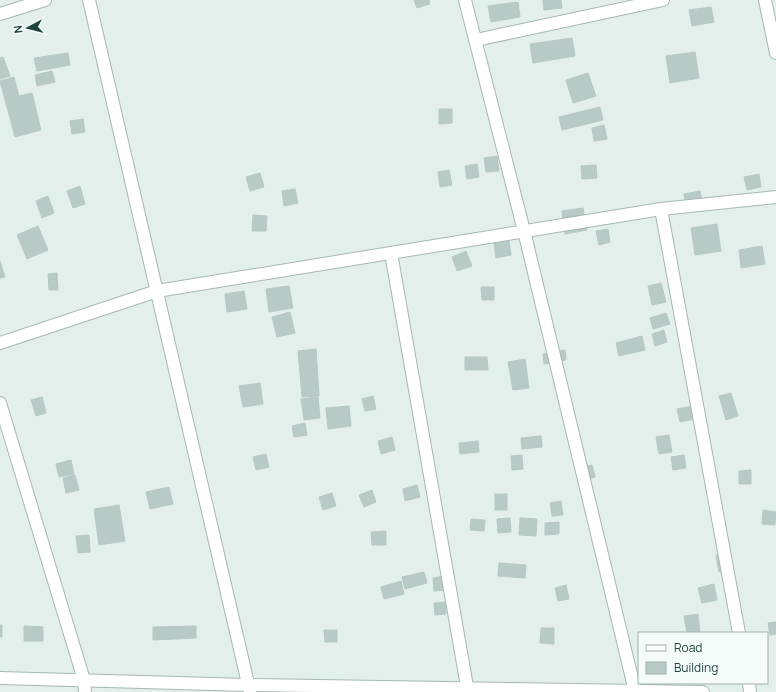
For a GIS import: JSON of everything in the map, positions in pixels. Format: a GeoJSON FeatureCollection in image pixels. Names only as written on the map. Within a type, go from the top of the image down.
{"type":"FeatureCollection","features":[{"type":"Feature","properties":{"kind":"street"},"geometry":{"type":"LineString","coordinates":[[0,14],[45,0]]}},
{"type":"Feature","properties":{"kind":"street"},"geometry":{"type":"LineString","coordinates":[[89,0],[249,688]]}},
{"type":"Feature","properties":{"kind":"street"},"geometry":{"type":"LineString","coordinates":[[465,0],[524,231],[634,691]]}},
{"type":"Feature","properties":{"kind":"street"},"geometry":{"type":"LineString","coordinates":[[476,40],[663,0]]}},
{"type":"Feature","properties":{"kind":"street"},"geometry":{"type":"LineString","coordinates":[[765,0],[776,53]]}},
{"type":"Feature","properties":{"kind":"street"},"geometry":{"type":"LineString","coordinates":[[0,343],[157,291],[661,209],[776,197]]}},
{"type":"Feature","properties":{"kind":"street"},"geometry":{"type":"LineString","coordinates":[[661,209],[739,632]]}},
{"type":"Feature","properties":{"kind":"street"},"geometry":{"type":"LineString","coordinates":[[391,253],[468,690]]}},
{"type":"Feature","properties":{"kind":"street"},"geometry":{"type":"LineString","coordinates":[[0,403],[84,686]]}},
{"type":"Feature","properties":{"kind":"street"},"geometry":{"type":"LineString","coordinates":[[0,678],[84,686],[702,692]]}},
{"type":"Feature","properties":{"kind":"building"},"geometry":{"type":"Polygon","coordinates":[[[414,0],[429,0],[430,4],[417,8],[414,0]]]}},
{"type":"Feature","properties":{"kind":"building"},"geometry":{"type":"Polygon","coordinates":[[[543,0],[561,0],[562,8],[544,10],[543,0]]]}},
{"type":"Feature","properties":{"kind":"building"},"geometry":{"type":"Polygon","coordinates":[[[518,2],[520,17],[491,22],[488,6],[518,2]]]}},
{"type":"Feature","properties":{"kind":"building"},"geometry":{"type":"Polygon","coordinates":[[[711,7],[714,22],[692,26],[689,10],[711,7]]]}},
{"type":"Feature","properties":{"kind":"building"},"geometry":{"type":"Polygon","coordinates":[[[572,38],[575,56],[533,63],[530,44],[572,38]]]}},
{"type":"Feature","properties":{"kind":"building"},"geometry":{"type":"Polygon","coordinates":[[[695,52],[699,78],[670,83],[666,56],[695,52]]]}},
{"type":"Feature","properties":{"kind":"building"},"geometry":{"type":"Polygon","coordinates":[[[68,53],[70,65],[37,71],[34,58],[68,53]]]}},
{"type":"Feature","properties":{"kind":"building"},"geometry":{"type":"Polygon","coordinates":[[[3,57],[10,76],[0,79],[0,58],[3,57]]]}},
{"type":"Feature","properties":{"kind":"building"},"geometry":{"type":"Polygon","coordinates":[[[52,71],[55,82],[37,86],[35,75],[52,71]]]}},
{"type":"Feature","properties":{"kind":"building"},"geometry":{"type":"Polygon","coordinates":[[[588,73],[596,96],[573,103],[566,80],[588,73]]]}},
{"type":"Feature","properties":{"kind":"building"},"geometry":{"type":"Polygon","coordinates":[[[14,77],[19,96],[32,93],[41,130],[15,137],[0,81],[14,77]]]}},
{"type":"Feature","properties":{"kind":"building"},"geometry":{"type":"Polygon","coordinates":[[[600,107],[603,120],[562,130],[559,117],[600,107]]]}},
{"type":"Feature","properties":{"kind":"building"},"geometry":{"type":"Polygon","coordinates":[[[439,109],[452,109],[452,123],[439,124],[439,109]]]}},
{"type":"Feature","properties":{"kind":"building"},"geometry":{"type":"Polygon","coordinates":[[[83,119],[85,132],[72,134],[70,121],[83,119]]]}},
{"type":"Feature","properties":{"kind":"building"},"geometry":{"type":"Polygon","coordinates":[[[604,125],[607,139],[594,141],[592,128],[604,125]]]}},
{"type":"Feature","properties":{"kind":"building"},"geometry":{"type":"Polygon","coordinates":[[[497,156],[499,171],[486,172],[484,158],[497,156]]]}},
{"type":"Feature","properties":{"kind":"building"},"geometry":{"type":"Polygon","coordinates":[[[477,164],[479,177],[467,179],[465,166],[477,164]]]}},
{"type":"Feature","properties":{"kind":"building"},"geometry":{"type":"Polygon","coordinates":[[[596,165],[597,178],[582,179],[581,166],[596,165]]]}},
{"type":"Feature","properties":{"kind":"building"},"geometry":{"type":"Polygon","coordinates":[[[449,170],[452,185],[440,187],[438,172],[449,170]]]}},
{"type":"Feature","properties":{"kind":"building"},"geometry":{"type":"Polygon","coordinates":[[[260,173],[264,187],[250,191],[246,177],[260,173]]]}},
{"type":"Feature","properties":{"kind":"building"},"geometry":{"type":"Polygon","coordinates":[[[759,174],[761,187],[747,190],[744,177],[759,174]]]}},
{"type":"Feature","properties":{"kind":"building"},"geometry":{"type":"Polygon","coordinates":[[[80,186],[85,204],[73,208],[67,191],[80,186]]]}},
{"type":"Feature","properties":{"kind":"building"},"geometry":{"type":"Polygon","coordinates":[[[295,189],[298,203],[284,206],[282,191],[295,189]]]}},
{"type":"Feature","properties":{"kind":"building"},"geometry":{"type":"Polygon","coordinates":[[[700,191],[703,205],[686,208],[684,194],[700,191]]]}},
{"type":"Feature","properties":{"kind":"building"},"geometry":{"type":"Polygon","coordinates":[[[48,196],[54,213],[42,218],[36,201],[48,196]]]}},
{"type":"Feature","properties":{"kind":"building"},"geometry":{"type":"Polygon","coordinates":[[[583,208],[587,230],[565,234],[562,211],[583,208]]]}},
{"type":"Feature","properties":{"kind":"building"},"geometry":{"type":"Polygon","coordinates":[[[253,215],[267,216],[266,231],[252,231],[253,215]]]}},
{"type":"Feature","properties":{"kind":"building"},"geometry":{"type":"Polygon","coordinates":[[[717,224],[721,251],[695,255],[691,228],[717,224]]]}},
{"type":"Feature","properties":{"kind":"building"},"geometry":{"type":"Polygon","coordinates":[[[38,226],[48,250],[27,259],[17,235],[38,226]]]}},
{"type":"Feature","properties":{"kind":"building"},"geometry":{"type":"Polygon","coordinates":[[[608,229],[610,242],[599,245],[596,231],[608,229]]]}},
{"type":"Feature","properties":{"kind":"building"},"geometry":{"type":"Polygon","coordinates":[[[509,240],[511,255],[496,258],[494,243],[509,240]]]}},
{"type":"Feature","properties":{"kind":"building"},"geometry":{"type":"Polygon","coordinates":[[[762,246],[765,264],[741,268],[739,250],[762,246]]]}},
{"type":"Feature","properties":{"kind":"building"},"geometry":{"type":"Polygon","coordinates":[[[466,251],[472,266],[457,271],[452,257],[466,251]]]}},
{"type":"Feature","properties":{"kind":"building"},"geometry":{"type":"Polygon","coordinates":[[[0,261],[5,277],[0,278],[0,261]]]}},
{"type":"Feature","properties":{"kind":"building"},"geometry":{"type":"Polygon","coordinates":[[[57,273],[58,290],[49,290],[48,274],[57,273]]]}},
{"type":"Feature","properties":{"kind":"building"},"geometry":{"type":"Polygon","coordinates":[[[661,283],[666,302],[652,305],[648,286],[661,283]]]}},
{"type":"Feature","properties":{"kind":"building"},"geometry":{"type":"Polygon","coordinates":[[[289,286],[293,308],[269,312],[266,289],[289,286]]]}},
{"type":"Feature","properties":{"kind":"building"},"geometry":{"type":"Polygon","coordinates":[[[481,287],[494,287],[494,300],[482,300],[481,287]]]}},
{"type":"Feature","properties":{"kind":"building"},"geometry":{"type":"Polygon","coordinates":[[[244,291],[247,309],[227,312],[225,294],[244,291]]]}},
{"type":"Feature","properties":{"kind":"building"},"geometry":{"type":"Polygon","coordinates":[[[290,312],[295,333],[277,337],[272,317],[290,312]]]}},
{"type":"Feature","properties":{"kind":"building"},"geometry":{"type":"Polygon","coordinates":[[[666,313],[670,324],[653,329],[650,318],[666,313]]]}},
{"type":"Feature","properties":{"kind":"building"},"geometry":{"type":"Polygon","coordinates":[[[664,330],[667,342],[655,346],[652,334],[664,330]]]}},
{"type":"Feature","properties":{"kind":"building"},"geometry":{"type":"Polygon","coordinates":[[[642,336],[645,350],[619,356],[616,343],[642,336]]]}},
{"type":"Feature","properties":{"kind":"building"},"geometry":{"type":"Polygon","coordinates":[[[316,349],[319,396],[302,397],[298,351],[316,349]]]}},
{"type":"Feature","properties":{"kind":"building"},"geometry":{"type":"Polygon","coordinates":[[[565,350],[566,360],[544,364],[543,354],[565,350]]]}},
{"type":"Feature","properties":{"kind":"building"},"geometry":{"type":"Polygon","coordinates":[[[465,357],[487,357],[488,370],[465,370],[465,357]]]}},
{"type":"Feature","properties":{"kind":"building"},"geometry":{"type":"Polygon","coordinates":[[[525,359],[529,388],[513,390],[508,362],[525,359]]]}},
{"type":"Feature","properties":{"kind":"building"},"geometry":{"type":"Polygon","coordinates":[[[260,383],[263,404],[243,407],[239,386],[260,383]]]}},
{"type":"Feature","properties":{"kind":"building"},"geometry":{"type":"Polygon","coordinates":[[[731,393],[738,416],[726,420],[719,396],[731,393]]]}},
{"type":"Feature","properties":{"kind":"building"},"geometry":{"type":"Polygon","coordinates":[[[373,396],[376,409],[365,411],[362,399],[373,396]]]}},
{"type":"Feature","properties":{"kind":"building"},"geometry":{"type":"Polygon","coordinates":[[[42,397],[46,413],[36,416],[31,400],[42,397]]]}},
{"type":"Feature","properties":{"kind":"building"},"geometry":{"type":"Polygon","coordinates":[[[318,397],[320,418],[304,420],[301,399],[318,397]]]}},
{"type":"Feature","properties":{"kind":"building"},"geometry":{"type":"Polygon","coordinates":[[[349,406],[351,426],[328,429],[326,408],[349,406]]]}},
{"type":"Feature","properties":{"kind":"building"},"geometry":{"type":"Polygon","coordinates":[[[693,406],[695,419],[680,422],[677,409],[693,406]]]}},
{"type":"Feature","properties":{"kind":"building"},"geometry":{"type":"Polygon","coordinates":[[[305,423],[307,435],[294,437],[292,426],[305,423]]]}},
{"type":"Feature","properties":{"kind":"building"},"geometry":{"type":"Polygon","coordinates":[[[669,435],[672,452],[659,454],[656,437],[669,435]]]}},
{"type":"Feature","properties":{"kind":"building"},"geometry":{"type":"Polygon","coordinates":[[[541,436],[542,447],[522,449],[521,438],[541,436]]]}},
{"type":"Feature","properties":{"kind":"building"},"geometry":{"type":"Polygon","coordinates":[[[392,437],[395,450],[381,454],[378,441],[392,437]]]}},
{"type":"Feature","properties":{"kind":"building"},"geometry":{"type":"Polygon","coordinates":[[[478,441],[479,452],[460,454],[459,443],[478,441]]]}},
{"type":"Feature","properties":{"kind":"building"},"geometry":{"type":"Polygon","coordinates":[[[266,454],[269,467],[256,470],[253,457],[266,454]]]}},
{"type":"Feature","properties":{"kind":"building"},"geometry":{"type":"Polygon","coordinates":[[[522,455],[523,469],[512,470],[511,456],[522,455]]]}},
{"type":"Feature","properties":{"kind":"building"},"geometry":{"type":"Polygon","coordinates":[[[684,455],[686,468],[673,470],[671,457],[684,455]]]}},
{"type":"Feature","properties":{"kind":"building"},"geometry":{"type":"Polygon","coordinates":[[[71,460],[74,474],[59,477],[56,464],[71,460]]]}},
{"type":"Feature","properties":{"kind":"building"},"geometry":{"type":"Polygon","coordinates":[[[592,465],[595,477],[582,481],[579,468],[592,465]]]}},
{"type":"Feature","properties":{"kind":"building"},"geometry":{"type":"Polygon","coordinates":[[[751,470],[751,484],[739,484],[739,471],[751,470]]]}},
{"type":"Feature","properties":{"kind":"building"},"geometry":{"type":"Polygon","coordinates":[[[75,475],[79,490],[66,493],[63,478],[75,475]]]}},
{"type":"Feature","properties":{"kind":"building"},"geometry":{"type":"Polygon","coordinates":[[[417,485],[420,497],[405,501],[403,489],[417,485]]]}},
{"type":"Feature","properties":{"kind":"building"},"geometry":{"type":"Polygon","coordinates":[[[169,487],[173,504],[150,509],[146,492],[169,487]]]}},
{"type":"Feature","properties":{"kind":"building"},"geometry":{"type":"Polygon","coordinates":[[[372,490],[376,502],[364,507],[359,495],[372,490]]]}},
{"type":"Feature","properties":{"kind":"building"},"geometry":{"type":"Polygon","coordinates":[[[332,493],[336,506],[323,510],[319,497],[332,493]]]}},
{"type":"Feature","properties":{"kind":"building"},"geometry":{"type":"Polygon","coordinates":[[[495,494],[507,494],[507,510],[495,510],[495,494]]]}},
{"type":"Feature","properties":{"kind":"building"},"geometry":{"type":"Polygon","coordinates":[[[561,501],[563,515],[552,516],[550,503],[561,501]]]}},
{"type":"Feature","properties":{"kind":"building"},"geometry":{"type":"Polygon","coordinates":[[[119,505],[125,541],[99,545],[94,509],[119,505]]]}},
{"type":"Feature","properties":{"kind":"building"},"geometry":{"type":"Polygon","coordinates":[[[763,510],[776,512],[775,525],[762,524],[763,510]]]}},
{"type":"Feature","properties":{"kind":"building"},"geometry":{"type":"Polygon","coordinates":[[[510,518],[511,532],[498,533],[497,519],[510,518]]]}},
{"type":"Feature","properties":{"kind":"building"},"geometry":{"type":"Polygon","coordinates":[[[520,518],[537,519],[536,536],[519,535],[520,518]]]}},
{"type":"Feature","properties":{"kind":"building"},"geometry":{"type":"Polygon","coordinates":[[[471,519],[485,520],[484,531],[470,530],[471,519]]]}},
{"type":"Feature","properties":{"kind":"building"},"geometry":{"type":"Polygon","coordinates":[[[559,522],[559,534],[545,535],[545,523],[559,522]]]}},
{"type":"Feature","properties":{"kind":"building"},"geometry":{"type":"Polygon","coordinates":[[[386,531],[386,545],[372,545],[371,532],[386,531]]]}},
{"type":"Feature","properties":{"kind":"building"},"geometry":{"type":"Polygon","coordinates":[[[89,535],[90,552],[78,553],[76,536],[89,535]]]}},
{"type":"Feature","properties":{"kind":"building"},"geometry":{"type":"Polygon","coordinates":[[[728,553],[730,570],[719,572],[716,555],[728,553]]]}},
{"type":"Feature","properties":{"kind":"building"},"geometry":{"type":"Polygon","coordinates":[[[499,563],[526,565],[525,578],[498,576],[499,563]]]}},
{"type":"Feature","properties":{"kind":"building"},"geometry":{"type":"Polygon","coordinates":[[[424,572],[427,583],[405,589],[402,577],[424,572]]]}},
{"type":"Feature","properties":{"kind":"building"},"geometry":{"type":"Polygon","coordinates":[[[445,576],[446,590],[434,591],[433,578],[445,576]]]}},
{"type":"Feature","properties":{"kind":"building"},"geometry":{"type":"Polygon","coordinates":[[[401,581],[404,594],[384,599],[381,587],[401,581]]]}},
{"type":"Feature","properties":{"kind":"building"},"geometry":{"type":"Polygon","coordinates":[[[714,584],[717,600],[702,603],[698,588],[714,584]]]}},
{"type":"Feature","properties":{"kind":"building"},"geometry":{"type":"Polygon","coordinates":[[[566,585],[569,599],[558,601],[555,588],[566,585]]]}},
{"type":"Feature","properties":{"kind":"building"},"geometry":{"type":"Polygon","coordinates":[[[445,602],[446,614],[435,615],[434,603],[445,602]]]}},
{"type":"Feature","properties":{"kind":"building"},"geometry":{"type":"Polygon","coordinates":[[[698,614],[700,632],[687,632],[684,616],[698,614]]]}},
{"type":"Feature","properties":{"kind":"building"},"geometry":{"type":"Polygon","coordinates":[[[776,622],[776,634],[770,635],[768,623],[776,622]]]}},
{"type":"Feature","properties":{"kind":"building"},"geometry":{"type":"Polygon","coordinates":[[[0,625],[2,625],[2,637],[0,637],[0,625]]]}},
{"type":"Feature","properties":{"kind":"building"},"geometry":{"type":"Polygon","coordinates":[[[24,626],[43,627],[43,641],[24,641],[24,626]]]}},
{"type":"Feature","properties":{"kind":"building"},"geometry":{"type":"Polygon","coordinates":[[[196,626],[196,638],[153,640],[153,627],[196,626]]]}},
{"type":"Feature","properties":{"kind":"building"},"geometry":{"type":"Polygon","coordinates":[[[541,628],[554,628],[554,644],[540,643],[541,628]]]}},
{"type":"Feature","properties":{"kind":"building"},"geometry":{"type":"Polygon","coordinates":[[[324,630],[337,630],[337,642],[325,642],[324,630]]]}}]}
